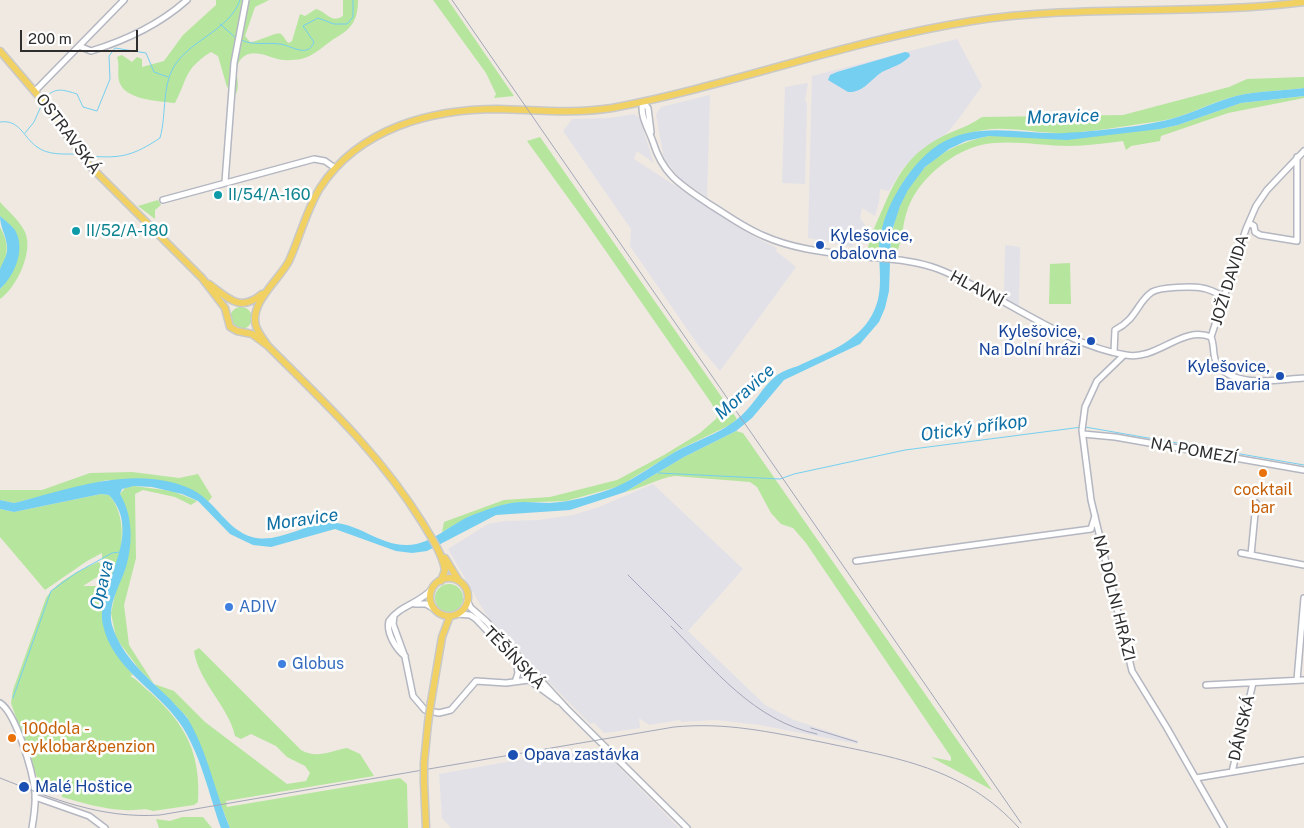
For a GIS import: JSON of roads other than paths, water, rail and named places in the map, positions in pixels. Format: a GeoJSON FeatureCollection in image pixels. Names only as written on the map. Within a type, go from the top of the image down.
{"type":"FeatureCollection","features":[{"type":"Feature","properties":{"kind":"main road"},"geometry":{"type":"LineString","coordinates":[[244,332],[252,329],[260,302],[288,262],[315,197],[335,168],[371,138],[399,125],[426,117],[484,110],[572,112],[631,105],[644,107],[652,100],[916,32],[972,21],[1016,16],[1262,6],[1304,2]]}},
{"type":"Feature","properties":{"kind":"main road","name":"OSTRAVSKÁ"},"geometry":{"type":"LineString","coordinates":[[0,51],[35,91],[89,165],[202,278]]}},
{"type":"Feature","properties":{"kind":"main road"},"geometry":{"type":"LineString","coordinates":[[202,278],[229,300],[252,307],[257,329],[268,346]]}},
{"type":"Feature","properties":{"kind":"main road"},"geometry":{"type":"LineString","coordinates":[[202,278],[224,306],[228,323],[232,328],[254,335],[268,346],[381,462],[404,493],[437,549],[445,570],[441,580],[432,589],[430,599],[442,628],[442,637],[431,702],[424,763],[426,828]]}},
{"type":"Feature","properties":{"kind":"main road"},"geometry":{"type":"LineString","coordinates":[[227,315],[230,308],[257,298],[274,283]]}},
{"type":"Feature","properties":{"kind":"main road","name":"TĚŠÍNSKÁ"},"geometry":{"type":"LineString","coordinates":[[437,549],[466,589],[467,601]]}},
{"type":"Feature","properties":{"kind":"main road"},"geometry":{"type":"LineString","coordinates":[[441,580],[450,579],[460,582]]}},
{"type":"Feature","properties":{"kind":"main road"},"geometry":{"type":"LineString","coordinates":[[442,637],[453,615],[463,610],[467,601]]}},
{"type":"Feature","properties":{"kind":"main road","name":"TĚŠÍNSKÁ"},"geometry":{"type":"LineString","coordinates":[[435,610],[453,615]]}},
{"type":"Feature","properties":{"kind":"street"},"geometry":{"type":"LineString","coordinates":[[35,91],[124,0]]}},
{"type":"Feature","properties":{"kind":"street"},"geometry":{"type":"LineString","coordinates":[[78,46],[91,51],[122,42],[162,19],[188,0]]}},
{"type":"Feature","properties":{"kind":"street"},"geometry":{"type":"LineString","coordinates":[[226,182],[234,63],[246,0]]}},
{"type":"Feature","properties":{"kind":"street","name":"HLAVNÍ"},"geometry":{"type":"LineString","coordinates":[[644,107],[652,140],[660,162],[674,180],[751,230],[785,244],[923,264],[947,273],[1033,318],[1124,355],[1148,354],[1193,334],[1204,334],[1211,337]]}},
{"type":"Feature","properties":{"kind":"street","name":"JOŽI DAVIDA"},"geometry":{"type":"LineString","coordinates":[[1211,337],[1215,331],[1224,297],[1249,223],[1267,190],[1304,151]]}},
{"type":"Feature","properties":{"kind":"street","name":"JOŽI DAVIDA"},"geometry":{"type":"LineString","coordinates":[[1249,223],[1260,234],[1297,241],[1297,157]]}},
{"type":"Feature","properties":{"kind":"street"},"geometry":{"type":"LineString","coordinates":[[163,200],[314,159],[325,160],[335,168]]}},
{"type":"Feature","properties":{"kind":"street"},"geometry":{"type":"LineString","coordinates":[[1114,352],[1115,330],[1128,324],[1152,292],[1159,289],[1197,287],[1224,297]]}},
{"type":"Feature","properties":{"kind":"street"},"geometry":{"type":"LineString","coordinates":[[1211,337],[1216,362],[1221,369],[1234,377],[1254,380],[1304,378]]}},
{"type":"Feature","properties":{"kind":"street","name":"NA DOLNI HRÁZI"},"geometry":{"type":"LineString","coordinates":[[1124,355],[1094,384],[1087,399],[1082,429],[1095,516],[1132,671],[1224,828]]}},
{"type":"Feature","properties":{"kind":"street","name":"NA POMEZÍ"},"geometry":{"type":"LineString","coordinates":[[1082,429],[1115,437],[1304,470]]}},
{"type":"Feature","properties":{"kind":"street"},"geometry":{"type":"LineString","coordinates":[[1251,555],[1256,503]]}},
{"type":"Feature","properties":{"kind":"street"},"geometry":{"type":"LineString","coordinates":[[856,561],[1090,529],[1095,516]]}},
{"type":"Feature","properties":{"kind":"street"},"geometry":{"type":"LineString","coordinates":[[1241,553],[1304,565]]}},
{"type":"Feature","properties":{"kind":"street"},"geometry":{"type":"LineString","coordinates":[[432,589],[421,600],[400,608],[394,616],[393,624],[405,657],[413,696],[421,708],[432,713],[443,713],[454,707],[476,681],[532,682],[558,702]]}},
{"type":"Feature","properties":{"kind":"street"},"geometry":{"type":"LineString","coordinates":[[1297,680],[1304,598]]}},
{"type":"Feature","properties":{"kind":"street","name":"TĚŠÍNSKÁ"},"geometry":{"type":"LineString","coordinates":[[467,601],[470,608],[486,621],[528,670],[567,709]]}},
{"type":"Feature","properties":{"kind":"street"},"geometry":{"type":"LineString","coordinates":[[412,604],[422,604],[435,610]]}},
{"type":"Feature","properties":{"kind":"street","name":"TĚŠÍNSKÁ"},"geometry":{"type":"LineString","coordinates":[[453,615],[473,617],[687,828]]}},
{"type":"Feature","properties":{"kind":"street"},"geometry":{"type":"LineString","coordinates":[[486,630],[488,636],[517,666],[518,673],[514,682]]}},
{"type":"Feature","properties":{"kind":"street"},"geometry":{"type":"LineString","coordinates":[[514,682],[528,670]]}},
{"type":"Feature","properties":{"kind":"street"},"geometry":{"type":"LineString","coordinates":[[1206,685],[1304,680]]}},
{"type":"Feature","properties":{"kind":"street","name":"DÁNSKÁ"},"geometry":{"type":"LineString","coordinates":[[1232,772],[1252,683]]}},
{"type":"Feature","properties":{"kind":"street"},"geometry":{"type":"LineString","coordinates":[[0,703],[8,708],[27,759],[35,797],[32,828]]}},
{"type":"Feature","properties":{"kind":"street"},"geometry":{"type":"LineString","coordinates":[[1196,778],[1304,760]]}},
{"type":"Feature","properties":{"kind":"street"},"geometry":{"type":"LineString","coordinates":[[35,797],[89,816],[104,828]]}},
{"type":"Feature","properties":{"kind":"water"},"geometry":{"type":"Polygon","coordinates":[[[905,52],[909,53],[910,56],[907,59],[882,72],[866,85],[853,92],[848,92],[828,80],[830,75],[837,72],[905,52]]]}},
{"type":"Feature","properties":{"kind":"water"},"geometry":{"type":"Polygon","coordinates":[[[1304,88],[1304,96],[1241,103],[1178,125],[1160,129],[1067,140],[989,136],[966,141],[949,149],[925,167],[908,190],[900,206],[891,234],[889,291],[885,308],[879,322],[860,344],[784,380],[752,418],[736,431],[684,457],[625,492],[570,510],[496,515],[427,551],[412,553],[396,551],[335,529],[271,547],[253,545],[230,534],[198,501],[182,494],[152,487],[134,486],[122,489],[120,494],[127,511],[131,539],[126,567],[111,610],[112,625],[122,647],[136,666],[188,719],[201,745],[230,828],[221,828],[193,746],[179,722],[170,710],[125,666],[115,654],[108,640],[103,625],[102,610],[117,560],[123,527],[119,511],[109,495],[101,494],[14,512],[0,509],[0,500],[14,503],[104,481],[149,479],[172,482],[193,490],[208,501],[235,528],[252,537],[271,538],[317,524],[337,523],[347,525],[385,541],[406,545],[424,542],[466,518],[502,505],[521,502],[549,503],[575,500],[600,493],[624,483],[675,452],[727,427],[747,410],[767,384],[777,375],[840,346],[866,325],[876,307],[878,299],[880,282],[879,248],[884,220],[890,205],[906,177],[938,145],[953,137],[984,131],[1065,133],[1104,130],[1159,122],[1236,96],[1304,88]]]}},
{"type":"Feature","properties":{"kind":"water"},"geometry":{"type":"Polygon","coordinates":[[[0,216],[15,230],[18,237],[19,253],[10,277],[0,289],[0,269],[7,250],[0,216]]]}},
{"type":"Feature","properties":{"kind":"waterway"},"geometry":{"type":"LineString","coordinates":[[90,156],[111,157],[135,152],[160,138],[166,89],[172,70],[184,54],[229,18],[240,0]]}},
{"type":"Feature","properties":{"kind":"waterway"},"geometry":{"type":"LineString","coordinates":[[241,40],[255,43],[280,44],[298,50],[308,50],[314,42],[303,26],[318,18],[334,24],[347,24],[353,17],[353,0]]}},
{"type":"Feature","properties":{"kind":"waterway"},"geometry":{"type":"LineString","coordinates":[[220,24],[237,39]]}},
{"type":"Feature","properties":{"kind":"waterway"},"geometry":{"type":"LineString","coordinates":[[45,99],[52,92],[68,91],[77,94],[83,107],[97,111],[110,79],[109,56],[115,48],[146,53],[154,72],[168,77]]}},
{"type":"Feature","properties":{"kind":"waterway"},"geometry":{"type":"LineString","coordinates":[[25,133],[34,122],[42,104]]}},
{"type":"Feature","properties":{"kind":"waterway"},"geometry":{"type":"LineString","coordinates":[[0,122],[12,123],[17,126],[41,150],[55,154],[75,154]]}},
{"type":"Feature","properties":{"kind":"waterway","name":"Otický příkop"},"geometry":{"type":"LineString","coordinates":[[658,473],[780,479],[794,474],[905,450],[1082,427]]}},
{"type":"Feature","properties":{"kind":"waterway","name":"Otický příkop"},"geometry":{"type":"LineString","coordinates":[[1085,427],[1304,465]]}},
{"type":"Feature","properties":{"kind":"waterway","name":"Opava"},"geometry":{"type":"LineString","coordinates":[[13,698],[51,591],[76,573],[112,553],[121,552]]}},
{"type":"Feature","properties":{"kind":"railway"},"geometry":{"type":"LineString","coordinates":[[452,0],[1021,823]]}},
{"type":"Feature","properties":{"kind":"railway"},"geometry":{"type":"LineString","coordinates":[[628,575],[682,629]]}},
{"type":"Feature","properties":{"kind":"railway"},"geometry":{"type":"LineString","coordinates":[[671,626],[719,676],[754,705],[774,718],[817,734]]}},
{"type":"Feature","properties":{"kind":"railway"},"geometry":{"type":"LineString","coordinates":[[0,778],[59,800],[98,811],[118,814],[160,815],[674,727],[712,726],[748,729],[802,738],[902,760],[928,768],[952,778],[975,791],[998,807],[1019,828]]}},
{"type":"Feature","properties":{"kind":"railway"},"geometry":{"type":"LineString","coordinates":[[811,728],[857,742]]}},
{"type":"Feature","properties":{"kind":"place","name":"II/54/A-160"},"geometry":{"type":"Point","coordinates":[218,195]}},
{"type":"Feature","properties":{"kind":"place","name":"II/52/A-180"},"geometry":{"type":"Point","coordinates":[76,231]}},
{"type":"Feature","properties":{"kind":"place","name":"Kylešovice, obalovna"},"geometry":{"type":"Point","coordinates":[820,245]}},
{"type":"Feature","properties":{"kind":"place","name":"Kylešovice, Na Dolní hrázi"},"geometry":{"type":"Point","coordinates":[1091,341]}},
{"type":"Feature","properties":{"kind":"place","name":"Kylešovice, Bavaria"},"geometry":{"type":"Point","coordinates":[1280,376]}},
{"type":"Feature","properties":{"kind":"place","name":"cocktail bar"},"geometry":{"type":"Point","coordinates":[1263,473]}},
{"type":"Feature","properties":{"kind":"place","name":"ADIV"},"geometry":{"type":"Point","coordinates":[229,607]}},
{"type":"Feature","properties":{"kind":"place","name":"Globus"},"geometry":{"type":"Point","coordinates":[282,664]}},
{"type":"Feature","properties":{"kind":"place","name":"100dola - cyklobar&penzion"},"geometry":{"type":"Point","coordinates":[12,738]}},
{"type":"Feature","properties":{"kind":"place","name":"Opava zastávka"},"geometry":{"type":"Point","coordinates":[513,755]}},
{"type":"Feature","properties":{"kind":"place","name":"Malé Hoštice"},"geometry":{"type":"Point","coordinates":[24,787]}},
{"type":"Feature","properties":{"kind":"water label","name":"Moravice"},"geometry":{"type":"Point","coordinates":[1063,117]}},
{"type":"Feature","properties":{"kind":"water label","name":"Moravice"},"geometry":{"type":"Point","coordinates":[745,392]}},
{"type":"Feature","properties":{"kind":"water label","name":"Moravice"},"geometry":{"type":"Point","coordinates":[302,520]}}]}
